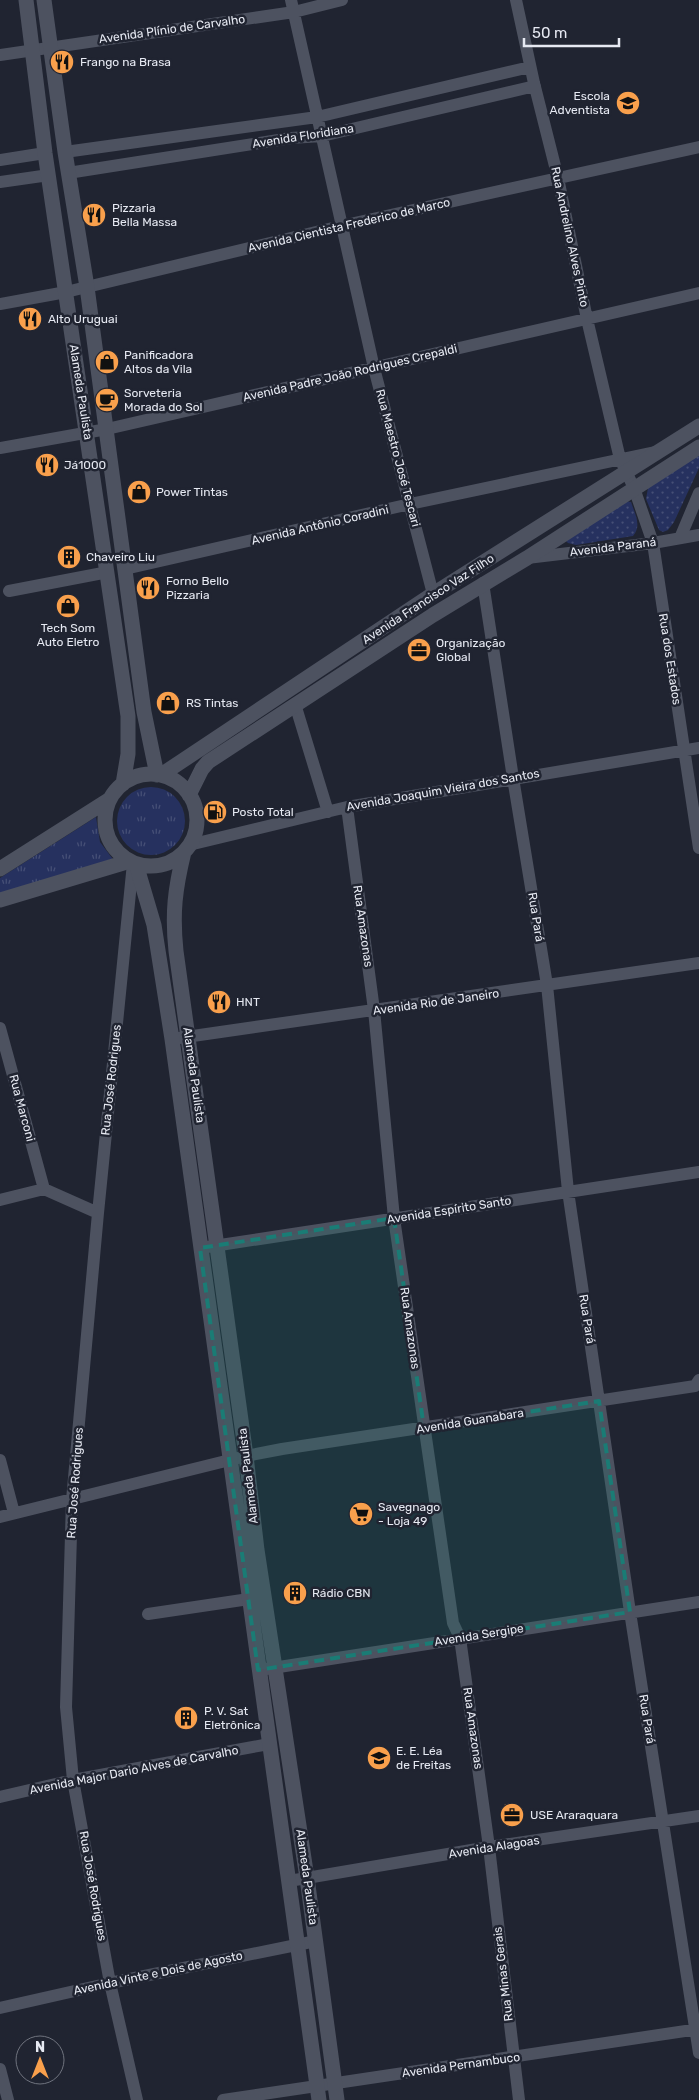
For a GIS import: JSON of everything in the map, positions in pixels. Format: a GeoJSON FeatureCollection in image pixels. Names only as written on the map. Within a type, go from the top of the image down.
{"type":"FeatureCollection","features":[{"type":"Feature","properties":{"kind":"main road","name":"Alameda Paulista"},"geometry":{"type":"LineString","coordinates":[[26,0],[45,153],[128,716],[128,754],[123,784]]}},
{"type":"Feature","properties":{"kind":"main road","name":"Alameda Paulista"},"geometry":{"type":"LineString","coordinates":[[44,0],[107,429],[144,712],[159,775]]}},
{"type":"Feature","properties":{"kind":"main road","name":"Avenida Francisco Vaz Filho"},"geometry":{"type":"LineString","coordinates":[[159,775],[432,594],[699,426]]}},
{"type":"Feature","properties":{"kind":"main road","name":"Avenida Francisco Vaz Filho"},"geometry":{"type":"LineString","coordinates":[[190,796],[202,769],[208,762],[294,704],[527,558],[699,447]]}},
{"type":"Feature","properties":{"kind":"main road"},"geometry":{"type":"LineString","coordinates":[[0,869],[110,799],[123,784],[133,778],[145,775],[159,775],[182,786],[190,796],[195,807],[197,820],[195,834],[187,849],[174,860],[161,865],[148,866],[133,862],[118,852],[109,841],[105,827],[105,812],[110,799]]}},
{"type":"Feature","properties":{"kind":"main road","name":"Alameda Paulista"},"geometry":{"type":"LineString","coordinates":[[187,849],[174,902],[173,927],[218,1246],[257,1550],[307,1878],[338,2100]]}},
{"type":"Feature","properties":{"kind":"main road","name":"Alameda Paulista"},"geometry":{"type":"LineString","coordinates":[[133,862],[154,925],[172,1039],[318,2093]]}},
{"type":"Feature","properties":{"kind":"main road"},"geometry":{"type":"LineString","coordinates":[[0,900],[133,862]]}},
{"type":"Feature","properties":{"kind":"street","name":"Avenida Plínio de Carvalho"},"geometry":{"type":"LineString","coordinates":[[0,55],[293,6],[342,0]]}},
{"type":"Feature","properties":{"kind":"street","name":"Rua Andrelino Alves Pinto"},"geometry":{"type":"LineString","coordinates":[[516,0],[530,67],[558,178],[587,319],[620,459],[627,473]]}},
{"type":"Feature","properties":{"kind":"street","name":"Rua Maestro José Tescari"},"geometry":{"type":"LineString","coordinates":[[293,6],[374,368],[432,594]]}},
{"type":"Feature","properties":{"kind":"street","name":"Avenida Floridiana"},"geometry":{"type":"LineString","coordinates":[[65,152],[317,117],[530,67]]}},
{"type":"Feature","properties":{"kind":"street","name":"Avenida Floridiana"},"geometry":{"type":"LineString","coordinates":[[68,173],[291,138],[322,136],[535,86]]}},
{"type":"Feature","properties":{"kind":"street","name":"Avenida Cientista Frederico de Marco"},"geometry":{"type":"LineString","coordinates":[[0,304],[66,292],[341,226],[699,147]]}},
{"type":"Feature","properties":{"kind":"street"},"geometry":{"type":"LineString","coordinates":[[0,160],[45,153]]}},
{"type":"Feature","properties":{"kind":"street"},"geometry":{"type":"LineString","coordinates":[[0,182],[49,175]]}},
{"type":"Feature","properties":{"kind":"street","name":"Avenida Padre João Rodrigues Crepaldi"},"geometry":{"type":"LineString","coordinates":[[0,448],[107,429],[699,293]]}},
{"type":"Feature","properties":{"kind":"street"},"geometry":{"type":"LineString","coordinates":[[602,463],[616,441]]}},
{"type":"Feature","properties":{"kind":"street","name":"Avenida Antônio Coradini"},"geometry":{"type":"LineString","coordinates":[[125,570],[410,504],[662,450]]}},
{"type":"Feature","properties":{"kind":"street","name":"Rua dos Estados"},"geometry":{"type":"LineString","coordinates":[[627,473],[653,543],[699,848]]}},
{"type":"Feature","properties":{"kind":"street"},"geometry":{"type":"LineString","coordinates":[[680,538],[699,493]]}},
{"type":"Feature","properties":{"kind":"street","name":"Avenida Paraná"},"geometry":{"type":"LineString","coordinates":[[527,558],[653,543],[699,535]]}},
{"type":"Feature","properties":{"kind":"street"},"geometry":{"type":"LineString","coordinates":[[10,591],[108,572]]}},
{"type":"Feature","properties":{"kind":"street","name":"Rua Pará"},"geometry":{"type":"LineString","coordinates":[[484,584],[547,986],[568,1191],[630,1612],[697,2029],[699,2053]]}},
{"type":"Feature","properties":{"kind":"street"},"geometry":{"type":"LineString","coordinates":[[294,704],[328,812]]}},
{"type":"Feature","properties":{"kind":"street","name":"Avenida Joaquim Vieira dos Santos"},"geometry":{"type":"LineString","coordinates":[[187,849],[347,807],[699,748]]}},
{"type":"Feature","properties":{"kind":"street","name":"Rua Amazonas"},"geometry":{"type":"LineString","coordinates":[[347,807],[374,1010],[394,1218],[453,1623],[460,1638],[489,1847]]}},
{"type":"Feature","properties":{"kind":"street","name":"Rua José Rodrigues"},"geometry":{"type":"LineString","coordinates":[[133,862],[72,1500],[66,1707],[73,1780],[110,1983],[137,2100]]}},
{"type":"Feature","properties":{"kind":"street","name":"Avenida Rio de Janeiro"},"geometry":{"type":"LineString","coordinates":[[172,1039],[699,963]]}},
{"type":"Feature","properties":{"kind":"street","name":"Rua Marconi"},"geometry":{"type":"LineString","coordinates":[[0,1028],[44,1189]]}},
{"type":"Feature","properties":{"kind":"street","name":"Avenida Espírito Santo"},"geometry":{"type":"LineString","coordinates":[[200,1248],[699,1172]]}},
{"type":"Feature","properties":{"kind":"street"},"geometry":{"type":"LineString","coordinates":[[0,1200],[44,1189],[98,1213]]}},
{"type":"Feature","properties":{"kind":"street","name":"Avenida Guanabara"},"geometry":{"type":"LineString","coordinates":[[0,1517],[246,1456],[698,1385]]}},
{"type":"Feature","properties":{"kind":"street"},"geometry":{"type":"LineString","coordinates":[[0,1460],[14,1513]]}},
{"type":"Feature","properties":{"kind":"street"},"geometry":{"type":"LineString","coordinates":[[148,1614],[249,1599]]}},
{"type":"Feature","properties":{"kind":"street","name":"Avenida Sergipe"},"geometry":{"type":"LineString","coordinates":[[258,1670],[699,1602]]}},
{"type":"Feature","properties":{"kind":"street","name":"Avenida Major Dario Alves de Carvalho"},"geometry":{"type":"LineString","coordinates":[[0,1797],[73,1780],[269,1744]]}},
{"type":"Feature","properties":{"kind":"street","name":"Avenida Alagoas"},"geometry":{"type":"LineString","coordinates":[[289,1881],[489,1847],[699,1816]]}},
{"type":"Feature","properties":{"kind":"street","name":"Rua Minas Gerais"},"geometry":{"type":"LineString","coordinates":[[489,1847],[519,2100]]}},
{"type":"Feature","properties":{"kind":"street","name":"Avenida Vinte e Dois de Agosto"},"geometry":{"type":"LineString","coordinates":[[0,2008],[110,1983],[316,1941]]}},
{"type":"Feature","properties":{"kind":"street","name":"Avenida Pernambuco"},"geometry":{"type":"LineString","coordinates":[[221,2098],[318,2093],[335,2084],[697,2029]]}},
{"type":"Feature","properties":{"kind":"street"},"geometry":{"type":"LineString","coordinates":[[0,2069],[8,2100]]}},
{"type":"Feature","properties":{"kind":"highlighted area"},"geometry":{"type":"Polygon","coordinates":[[[394,1218],[424,1428],[599,1401],[630,1612],[258,1670],[200,1248],[394,1218]]]}},
{"type":"Feature","properties":{"kind":"green space"},"geometry":{"type":"Polygon","coordinates":[[[699,454],[699,468],[674,522],[668,530],[663,532],[659,530],[646,499],[648,488],[699,454]]]}},
{"type":"Feature","properties":{"kind":"green space"},"geometry":{"type":"Polygon","coordinates":[[[626,501],[631,502],[637,520],[636,532],[633,536],[576,545],[566,541],[626,501]]]}},
{"type":"Feature","properties":{"kind":"green space"},"geometry":{"type":"Polygon","coordinates":[[[144,787],[158,787],[170,792],[180,802],[185,814],[185,828],[180,840],[170,850],[158,855],[144,855],[132,850],[122,840],[117,828],[117,814],[122,802],[132,792],[144,787]]]}},
{"type":"Feature","properties":{"kind":"green space"},"geometry":{"type":"Polygon","coordinates":[[[96,817],[100,842],[115,862],[0,894],[0,878],[96,817]]]}},
{"type":"Feature","properties":{"kind":"place","name":"Frango na Brasa"},"geometry":{"type":"Point","coordinates":[62,62]}},
{"type":"Feature","properties":{"kind":"place","name":"Escola Adventista"},"geometry":{"type":"Point","coordinates":[628,103]}},
{"type":"Feature","properties":{"kind":"place","name":"Pizzaria Bella Massa"},"geometry":{"type":"Point","coordinates":[94,215]}},
{"type":"Feature","properties":{"kind":"place","name":"Alto Uruguai"},"geometry":{"type":"Point","coordinates":[30,319]}},
{"type":"Feature","properties":{"kind":"place","name":"Panificadora Altos da Vila"},"geometry":{"type":"Point","coordinates":[107,362]}},
{"type":"Feature","properties":{"kind":"place","name":"Sorveteria Morada do Sol"},"geometry":{"type":"Point","coordinates":[107,400]}},
{"type":"Feature","properties":{"kind":"place","name":"Já1000"},"geometry":{"type":"Point","coordinates":[47,465]}},
{"type":"Feature","properties":{"kind":"place","name":"Power Tintas"},"geometry":{"type":"Point","coordinates":[139,492]}},
{"type":"Feature","properties":{"kind":"place","name":"Chaveiro Liu"},"geometry":{"type":"Point","coordinates":[69,557]}},
{"type":"Feature","properties":{"kind":"place","name":"Forno Bello Pizzaria"},"geometry":{"type":"Point","coordinates":[148,588]}},
{"type":"Feature","properties":{"kind":"place","name":"Tech Som Auto Eletro"},"geometry":{"type":"Point","coordinates":[68,606]}},
{"type":"Feature","properties":{"kind":"place","name":"Organização Global"},"geometry":{"type":"Point","coordinates":[419,650]}},
{"type":"Feature","properties":{"kind":"place","name":"RS Tintas"},"geometry":{"type":"Point","coordinates":[168,703]}},
{"type":"Feature","properties":{"kind":"place","name":"Posto Total"},"geometry":{"type":"Point","coordinates":[215,812]}},
{"type":"Feature","properties":{"kind":"place","name":"HNT"},"geometry":{"type":"Point","coordinates":[219,1002]}},
{"type":"Feature","properties":{"kind":"place","name":"Savegnago - Loja 49"},"geometry":{"type":"Point","coordinates":[361,1514]}},
{"type":"Feature","properties":{"kind":"place","name":"Rádio CBN"},"geometry":{"type":"Point","coordinates":[295,1593]}},
{"type":"Feature","properties":{"kind":"place","name":"P. V. Sat Eletrônica"},"geometry":{"type":"Point","coordinates":[186,1718]}},
{"type":"Feature","properties":{"kind":"place","name":"E. E. Léa de Freitas"},"geometry":{"type":"Point","coordinates":[379,1758]}},
{"type":"Feature","properties":{"kind":"place","name":"USE Araraquara"},"geometry":{"type":"Point","coordinates":[512,1815]}}]}
